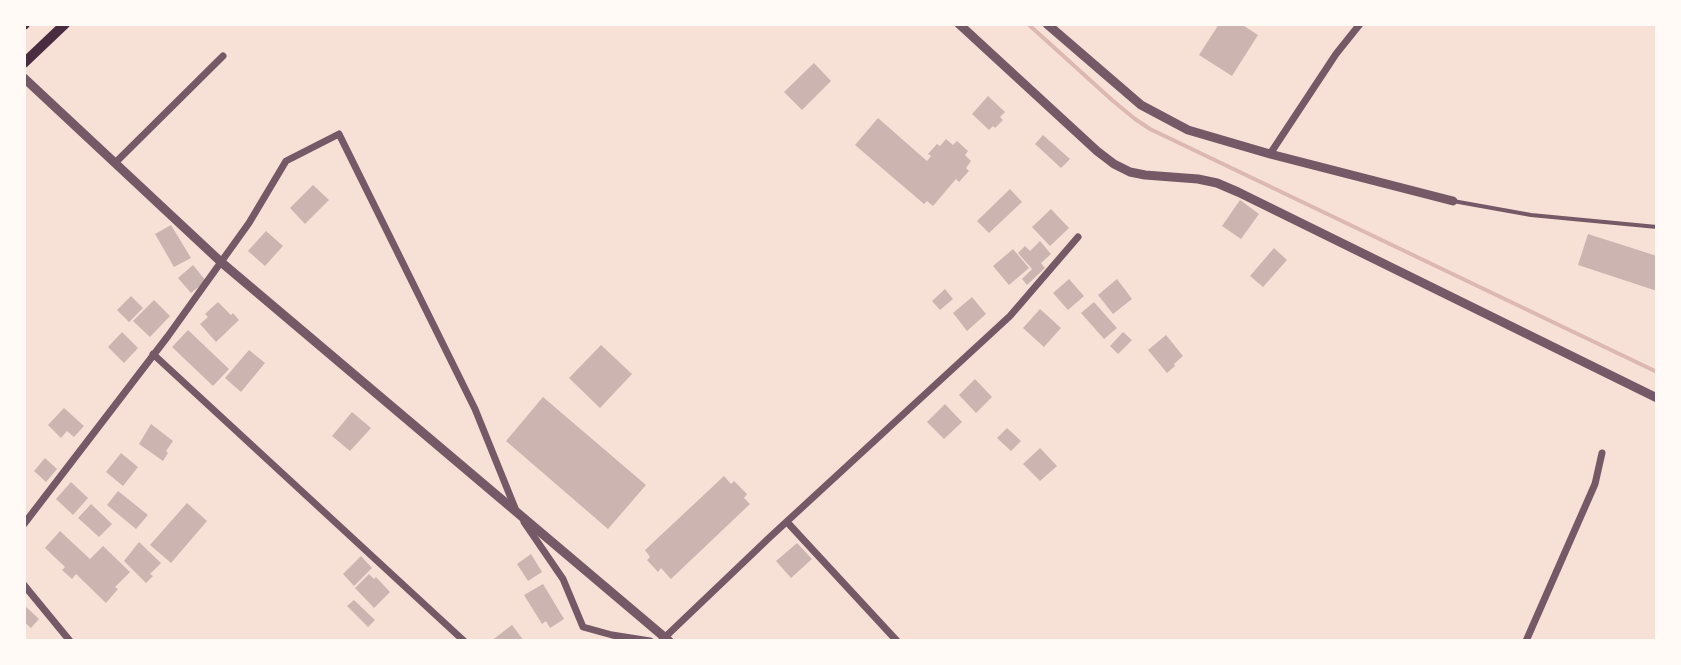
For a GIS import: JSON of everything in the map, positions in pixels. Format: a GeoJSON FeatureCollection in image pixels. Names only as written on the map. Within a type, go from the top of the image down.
{"type":"FeatureCollection","features":[{"type":"Feature","properties":{"kind":"main road"},"geometry":{"type":"LineString","coordinates":[[24,63],[65,24]]}},
{"type":"Feature","properties":{"kind":"street"},"geometry":{"type":"LineString","coordinates":[[959,24],[1114,164],[1130,172],[1198,179],[1238,192],[1657,398]]}},
{"type":"Feature","properties":{"kind":"street"},"geometry":{"type":"LineString","coordinates":[[1047,24],[1141,105],[1188,130],[1453,201]]}},
{"type":"Feature","properties":{"kind":"street"},"geometry":{"type":"LineString","coordinates":[[1270,154],[1336,54],[1360,24]]}},
{"type":"Feature","properties":{"kind":"street"},"geometry":{"type":"LineString","coordinates":[[115,163],[223,56]]}},
{"type":"Feature","properties":{"kind":"street"},"geometry":{"type":"LineString","coordinates":[[24,78],[221,262],[665,640],[787,522],[1010,316],[1078,237]]}},
{"type":"Feature","properties":{"kind":"street"},"geometry":{"type":"LineString","coordinates":[[24,524],[221,262],[249,223],[286,161],[339,134],[475,409],[513,506],[563,579],[583,627],[650,641]]}},
{"type":"Feature","properties":{"kind":"street"},"geometry":{"type":"LineString","coordinates":[[153,354],[464,641]]}},
{"type":"Feature","properties":{"kind":"street"},"geometry":{"type":"LineString","coordinates":[[1526,641],[1595,484],[1602,453]]}},
{"type":"Feature","properties":{"kind":"street"},"geometry":{"type":"LineString","coordinates":[[787,522],[897,641]]}},
{"type":"Feature","properties":{"kind":"street"},"geometry":{"type":"LineString","coordinates":[[24,585],[70,641]]}},
{"type":"Feature","properties":{"kind":"lane"},"geometry":{"type":"LineString","coordinates":[[1453,201],[1531,215],[1657,227]]}},
{"type":"Feature","properties":{"kind":"building"},"geometry":{"type":"Polygon","coordinates":[[[1219,24],[1241,24],[1258,35],[1232,76],[1199,55],[1219,24]]]}},
{"type":"Feature","properties":{"kind":"building"},"geometry":{"type":"Polygon","coordinates":[[[814,63],[831,81],[802,110],[784,92],[814,63]]]}},
{"type":"Feature","properties":{"kind":"building"},"geometry":{"type":"Polygon","coordinates":[[[988,96],[1005,112],[1000,117],[1003,120],[989,130],[972,114],[988,96]]]}},
{"type":"Feature","properties":{"kind":"building"},"geometry":{"type":"Polygon","coordinates":[[[878,118],[927,161],[931,156],[928,154],[937,144],[940,146],[946,139],[953,145],[957,141],[968,151],[965,155],[971,161],[966,168],[969,171],[959,182],[956,179],[933,206],[927,201],[924,204],[855,145],[878,118]]]}},
{"type":"Feature","properties":{"kind":"building"},"geometry":{"type":"Polygon","coordinates":[[[1043,135],[1070,159],[1061,168],[1035,144],[1043,135]]]}},
{"type":"Feature","properties":{"kind":"building"},"geometry":{"type":"Polygon","coordinates":[[[313,185],[329,200],[305,224],[290,208],[313,185]]]}},
{"type":"Feature","properties":{"kind":"building"},"geometry":{"type":"Polygon","coordinates":[[[1010,189],[1022,202],[989,233],[977,221],[1010,189]]]}},
{"type":"Feature","properties":{"kind":"building"},"geometry":{"type":"Polygon","coordinates":[[[1240,200],[1259,214],[1241,239],[1222,226],[1240,200]]]}},
{"type":"Feature","properties":{"kind":"building"},"geometry":{"type":"Polygon","coordinates":[[[1051,209],[1069,228],[1050,246],[1032,227],[1051,209]]]}},
{"type":"Feature","properties":{"kind":"building"},"geometry":{"type":"Polygon","coordinates":[[[171,225],[191,258],[174,267],[155,234],[171,225]]]}},
{"type":"Feature","properties":{"kind":"building"},"geometry":{"type":"Polygon","coordinates":[[[266,231],[283,246],[265,266],[248,251],[266,231]]]}},
{"type":"Feature","properties":{"kind":"building"},"geometry":{"type":"Polygon","coordinates":[[[1588,234],[1657,256],[1657,291],[1578,265],[1588,234]]]}},
{"type":"Feature","properties":{"kind":"building"},"geometry":{"type":"Polygon","coordinates":[[[1040,241],[1051,254],[1041,263],[1045,268],[1027,285],[1022,279],[1032,269],[1018,253],[1025,246],[1030,251],[1040,241]]]}},
{"type":"Feature","properties":{"kind":"building"},"geometry":{"type":"Polygon","coordinates":[[[1274,248],[1287,260],[1263,287],[1250,276],[1274,248]]]}},
{"type":"Feature","properties":{"kind":"building"},"geometry":{"type":"Polygon","coordinates":[[[1013,249],[1029,268],[1009,285],[993,266],[1013,249]]]}},
{"type":"Feature","properties":{"kind":"building"},"geometry":{"type":"Polygon","coordinates":[[[193,265],[206,281],[191,293],[178,278],[193,265]]]}},
{"type":"Feature","properties":{"kind":"building"},"geometry":{"type":"Polygon","coordinates":[[[1069,279],[1084,296],[1068,310],[1053,293],[1069,279]]]}},
{"type":"Feature","properties":{"kind":"building"},"geometry":{"type":"Polygon","coordinates":[[[1117,279],[1132,299],[1113,314],[1098,295],[1117,279]]]}},
{"type":"Feature","properties":{"kind":"building"},"geometry":{"type":"Polygon","coordinates":[[[945,289],[953,299],[940,310],[932,301],[945,289]]]}},
{"type":"Feature","properties":{"kind":"building"},"geometry":{"type":"Polygon","coordinates":[[[131,296],[143,308],[129,322],[117,310],[131,296]]]}},
{"type":"Feature","properties":{"kind":"building"},"geometry":{"type":"Polygon","coordinates":[[[972,297],[986,314],[967,331],[953,313],[972,297]]]}},
{"type":"Feature","properties":{"kind":"building"},"geometry":{"type":"Polygon","coordinates":[[[154,300],[170,316],[150,337],[133,321],[154,300]]]}},
{"type":"Feature","properties":{"kind":"building"},"geometry":{"type":"Polygon","coordinates":[[[218,302],[239,320],[216,342],[200,324],[208,317],[205,314],[218,302]]]}},
{"type":"Feature","properties":{"kind":"building"},"geometry":{"type":"Polygon","coordinates":[[[1094,302],[1117,328],[1104,339],[1081,313],[1094,302]]]}},
{"type":"Feature","properties":{"kind":"building"},"geometry":{"type":"Polygon","coordinates":[[[1040,309],[1061,328],[1044,347],[1023,328],[1040,309]]]}},
{"type":"Feature","properties":{"kind":"building"},"geometry":{"type":"Polygon","coordinates":[[[188,330],[229,369],[213,386],[172,347],[188,330]]]}},
{"type":"Feature","properties":{"kind":"building"},"geometry":{"type":"Polygon","coordinates":[[[122,332],[138,348],[124,363],[108,347],[122,332]]]}},
{"type":"Feature","properties":{"kind":"building"},"geometry":{"type":"Polygon","coordinates":[[[1123,332],[1132,340],[1118,354],[1110,346],[1123,332]]]}},
{"type":"Feature","properties":{"kind":"building"},"geometry":{"type":"Polygon","coordinates":[[[1166,335],[1183,356],[1167,373],[1148,350],[1166,335]]]}},
{"type":"Feature","properties":{"kind":"building"},"geometry":{"type":"Polygon","coordinates":[[[601,345],[632,374],[600,408],[569,378],[601,345]]]}},
{"type":"Feature","properties":{"kind":"building"},"geometry":{"type":"Polygon","coordinates":[[[249,350],[265,363],[241,392],[225,378],[249,350]]]}},
{"type":"Feature","properties":{"kind":"building"},"geometry":{"type":"Polygon","coordinates":[[[975,379],[992,397],[976,413],[959,395],[975,379]]]}},
{"type":"Feature","properties":{"kind":"building"},"geometry":{"type":"Polygon","coordinates":[[[543,397],[646,485],[608,529],[506,441],[543,397]]]}},
{"type":"Feature","properties":{"kind":"building"},"geometry":{"type":"Polygon","coordinates":[[[945,404],[962,422],[944,439],[927,422],[945,404]]]}},
{"type":"Feature","properties":{"kind":"building"},"geometry":{"type":"Polygon","coordinates":[[[64,408],[84,426],[74,437],[67,431],[61,438],[48,425],[64,408]]]}},
{"type":"Feature","properties":{"kind":"building"},"geometry":{"type":"Polygon","coordinates":[[[352,412],[371,428],[350,451],[332,436],[352,412]]]}},
{"type":"Feature","properties":{"kind":"building"},"geometry":{"type":"Polygon","coordinates":[[[151,424],[173,441],[163,461],[139,444],[151,424]]]}},
{"type":"Feature","properties":{"kind":"building"},"geometry":{"type":"Polygon","coordinates":[[[1007,428],[1021,441],[1011,451],[997,438],[1007,428]]]}},
{"type":"Feature","properties":{"kind":"building"},"geometry":{"type":"Polygon","coordinates":[[[1040,448],[1057,466],[1040,481],[1023,464],[1040,448]]]}},
{"type":"Feature","properties":{"kind":"building"},"geometry":{"type":"Polygon","coordinates":[[[121,453],[138,467],[123,486],[106,472],[121,453]]]}},
{"type":"Feature","properties":{"kind":"building"},"geometry":{"type":"Polygon","coordinates":[[[45,458],[57,469],[46,482],[34,471],[45,458]]]}},
{"type":"Feature","properties":{"kind":"building"},"geometry":{"type":"Polygon","coordinates":[[[724,476],[747,494],[744,498],[750,504],[671,579],[661,568],[658,572],[647,560],[650,557],[645,550],[724,476]]]}},
{"type":"Feature","properties":{"kind":"building"},"geometry":{"type":"Polygon","coordinates":[[[71,482],[88,498],[73,515],[56,499],[71,482]]]}},
{"type":"Feature","properties":{"kind":"building"},"geometry":{"type":"Polygon","coordinates":[[[118,491],[148,515],[136,529],[107,505],[118,491]]]}},
{"type":"Feature","properties":{"kind":"building"},"geometry":{"type":"Polygon","coordinates":[[[187,503],[207,521],[171,563],[150,545],[187,503]]]}},
{"type":"Feature","properties":{"kind":"building"},"geometry":{"type":"Polygon","coordinates":[[[91,504],[112,524],[99,537],[78,518],[91,504]]]}},
{"type":"Feature","properties":{"kind":"building"},"geometry":{"type":"Polygon","coordinates":[[[60,531],[90,559],[103,546],[130,572],[115,587],[118,589],[106,603],[76,574],[72,579],[62,570],[65,567],[45,548],[60,531]]]}},
{"type":"Feature","properties":{"kind":"building"},"geometry":{"type":"Polygon","coordinates":[[[139,542],[161,563],[146,583],[124,561],[139,542]]]}},
{"type":"Feature","properties":{"kind":"building"},"geometry":{"type":"Polygon","coordinates":[[[797,543],[812,559],[791,578],[776,561],[797,543]]]}},
{"type":"Feature","properties":{"kind":"building"},"geometry":{"type":"Polygon","coordinates":[[[531,554],[542,572],[528,581],[517,564],[531,554]]]}},
{"type":"Feature","properties":{"kind":"building"},"geometry":{"type":"Polygon","coordinates":[[[361,556],[372,568],[354,586],[343,574],[361,556]]]}},
{"type":"Feature","properties":{"kind":"building"},"geometry":{"type":"Polygon","coordinates":[[[369,574],[390,592],[374,608],[355,588],[369,574]]]}},
{"type":"Feature","properties":{"kind":"building"},"geometry":{"type":"Polygon","coordinates":[[[543,584],[564,619],[550,628],[546,621],[542,624],[524,595],[543,584]]]}},
{"type":"Feature","properties":{"kind":"building"},"geometry":{"type":"Polygon","coordinates":[[[354,600],[375,620],[368,627],[347,606],[354,600]]]}},
{"type":"Feature","properties":{"kind":"building"},"geometry":{"type":"Polygon","coordinates":[[[24,605],[39,619],[31,628],[24,622],[24,605]]]}},
{"type":"Feature","properties":{"kind":"building"},"geometry":{"type":"Polygon","coordinates":[[[512,625],[524,641],[491,641],[512,625]]]}},
{"type":"Feature","properties":{"kind":"waterway"},"geometry":{"type":"LineString","coordinates":[[1028,24],[1112,100],[1150,129],[1657,372]]}}]}
